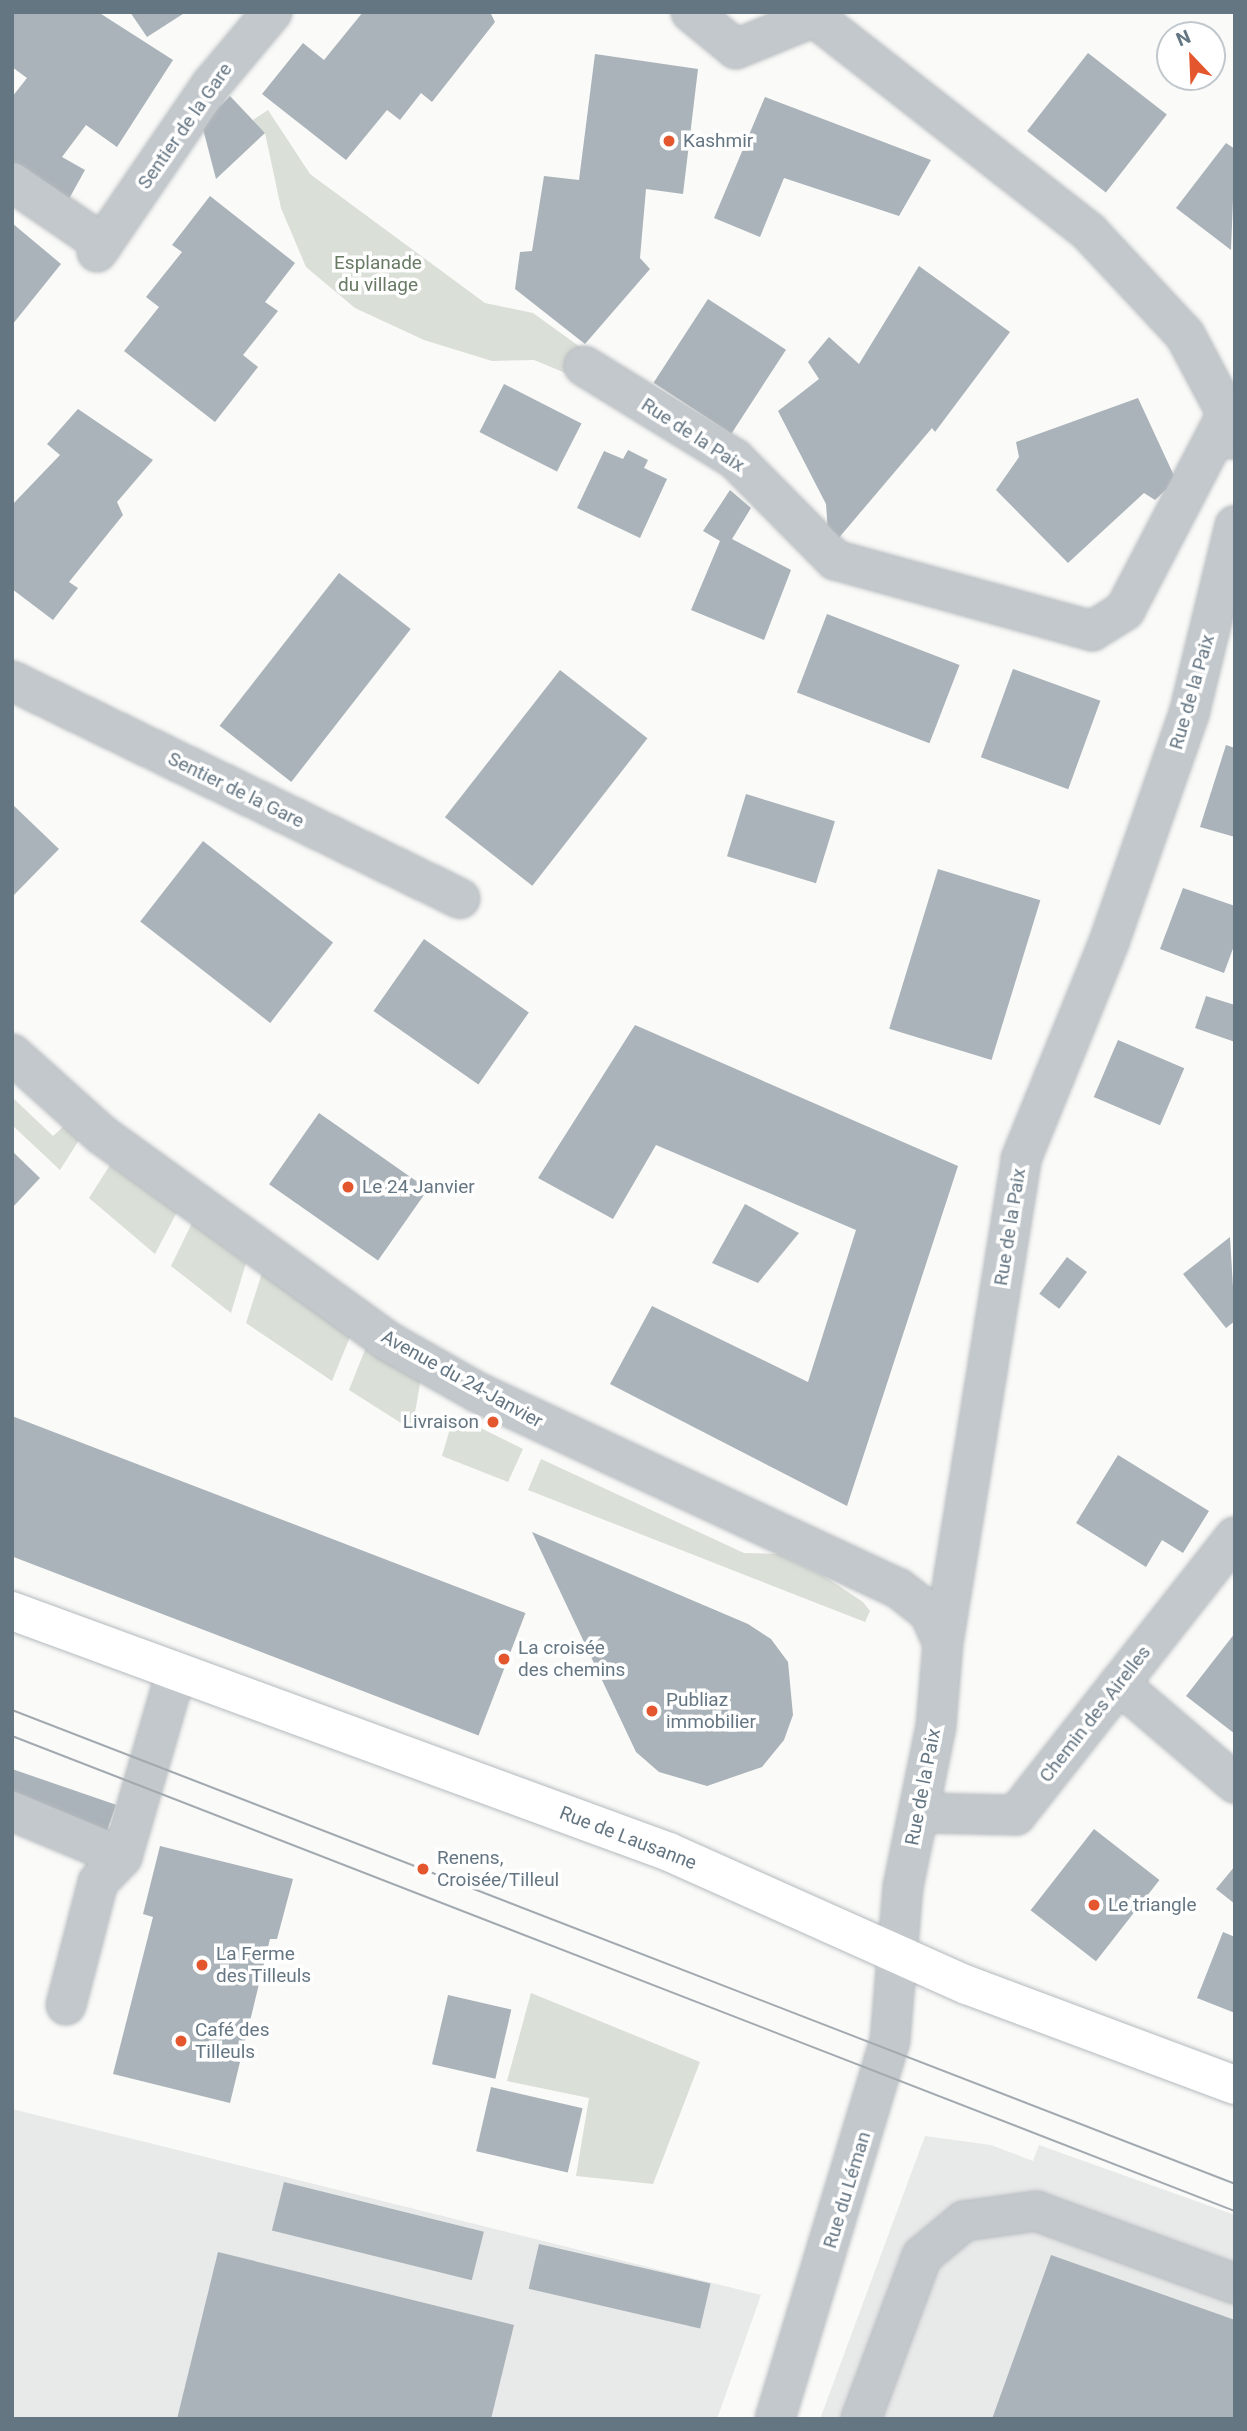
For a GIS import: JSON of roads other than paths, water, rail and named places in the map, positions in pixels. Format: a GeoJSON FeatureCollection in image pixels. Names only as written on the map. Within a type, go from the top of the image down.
{"type":"FeatureCollection","features":[{"type":"Feature","properties":{"kind":"main road","name":"Rue de Lausanne"},"geometry":{"type":"LineString","coordinates":[[12,1611],[668,1852],[901,1956],[1235,2085]]}},
{"type":"Feature","properties":{"kind":"street","name":"Sentier de la Gare"},"geometry":{"type":"LineString","coordinates":[[12,182],[100,248],[211,85],[272,12]]}},
{"type":"Feature","properties":{"kind":"street"},"geometry":{"type":"LineString","coordinates":[[691,12],[736,49],[811,15]]}},
{"type":"Feature","properties":{"kind":"street","name":"Rue de la Paix"},"geometry":{"type":"LineString","coordinates":[[584,366],[735,458],[835,560],[1092,631],[1125,610],[1231,431],[1185,335],[1089,232],[811,15]]}},
{"type":"Feature","properties":{"kind":"street","name":"Rue de la Paix"},"geometry":{"type":"LineString","coordinates":[[901,1956],[903,1887],[919,1813],[943,1643],[1021,1159],[1109,942],[1189,714],[1235,526]]}},
{"type":"Feature","properties":{"kind":"street","name":"Sentier de la Gare"},"geometry":{"type":"LineString","coordinates":[[12,681],[460,899]]}},
{"type":"Feature","properties":{"kind":"street","name":"Avenue du 24-Janvier"},"geometry":{"type":"LineString","coordinates":[[12,1054],[102,1135],[389,1342],[489,1398],[898,1588],[929,1612],[943,1643]]}},
{"type":"Feature","properties":{"kind":"street","name":"Chemin des Airelles"},"geometry":{"type":"LineString","coordinates":[[919,1813],[1016,1815],[1235,1537]]}},
{"type":"Feature","properties":{"kind":"street"},"geometry":{"type":"LineString","coordinates":[[66,2005],[97,1882],[122,1857],[176,1672]]}},
{"type":"Feature","properties":{"kind":"street"},"geometry":{"type":"LineString","coordinates":[[1119,1684],[1235,1783]]}},
{"type":"Feature","properties":{"kind":"street"},"geometry":{"type":"LineString","coordinates":[[12,1811],[122,1857]]}},
{"type":"Feature","properties":{"kind":"street","name":"Rue du Léman"},"geometry":{"type":"LineString","coordinates":[[775,2419],[880,2079],[901,1956]]}},
{"type":"Feature","properties":{"kind":"street"},"geometry":{"type":"LineString","coordinates":[[861,2419],[922,2256],[964,2221],[1036,2211],[1235,2284]]}},
{"type":"Feature","properties":{"kind":"tram line"},"geometry":{"type":"LineString","coordinates":[[12,1710],[1235,2184]]}},
{"type":"Feature","properties":{"kind":"tram line"},"geometry":{"type":"LineString","coordinates":[[12,1736],[1235,2211]]}},
{"type":"Feature","properties":{"kind":"place","name":"Kashmir"},"geometry":{"type":"Point","coordinates":[669,141]}},
{"type":"Feature","properties":{"kind":"place","name":"Le 24 Janvier"},"geometry":{"type":"Point","coordinates":[348,1187]}},
{"type":"Feature","properties":{"kind":"place","name":"Livraison"},"geometry":{"type":"Point","coordinates":[493,1422]}},
{"type":"Feature","properties":{"kind":"place","name":"La croisée des chemins"},"geometry":{"type":"Point","coordinates":[504,1659]}},
{"type":"Feature","properties":{"kind":"place","name":"Publiaz immobilier"},"geometry":{"type":"Point","coordinates":[652,1711]}},
{"type":"Feature","properties":{"kind":"place","name":"Renens, Croisée/Tilleul"},"geometry":{"type":"Point","coordinates":[423,1869]}},
{"type":"Feature","properties":{"kind":"place","name":"Le triangle"},"geometry":{"type":"Point","coordinates":[1094,1905]}},
{"type":"Feature","properties":{"kind":"place","name":"La Ferme des Tilleuls"},"geometry":{"type":"Point","coordinates":[202,1965]}},
{"type":"Feature","properties":{"kind":"place","name":"Café des Tilleuls"},"geometry":{"type":"Point","coordinates":[181,2041]}},
{"type":"Feature","properties":{"kind":"park label","name":"Esplanade du village"},"geometry":{"type":"Point","coordinates":[378,274]}}]}
